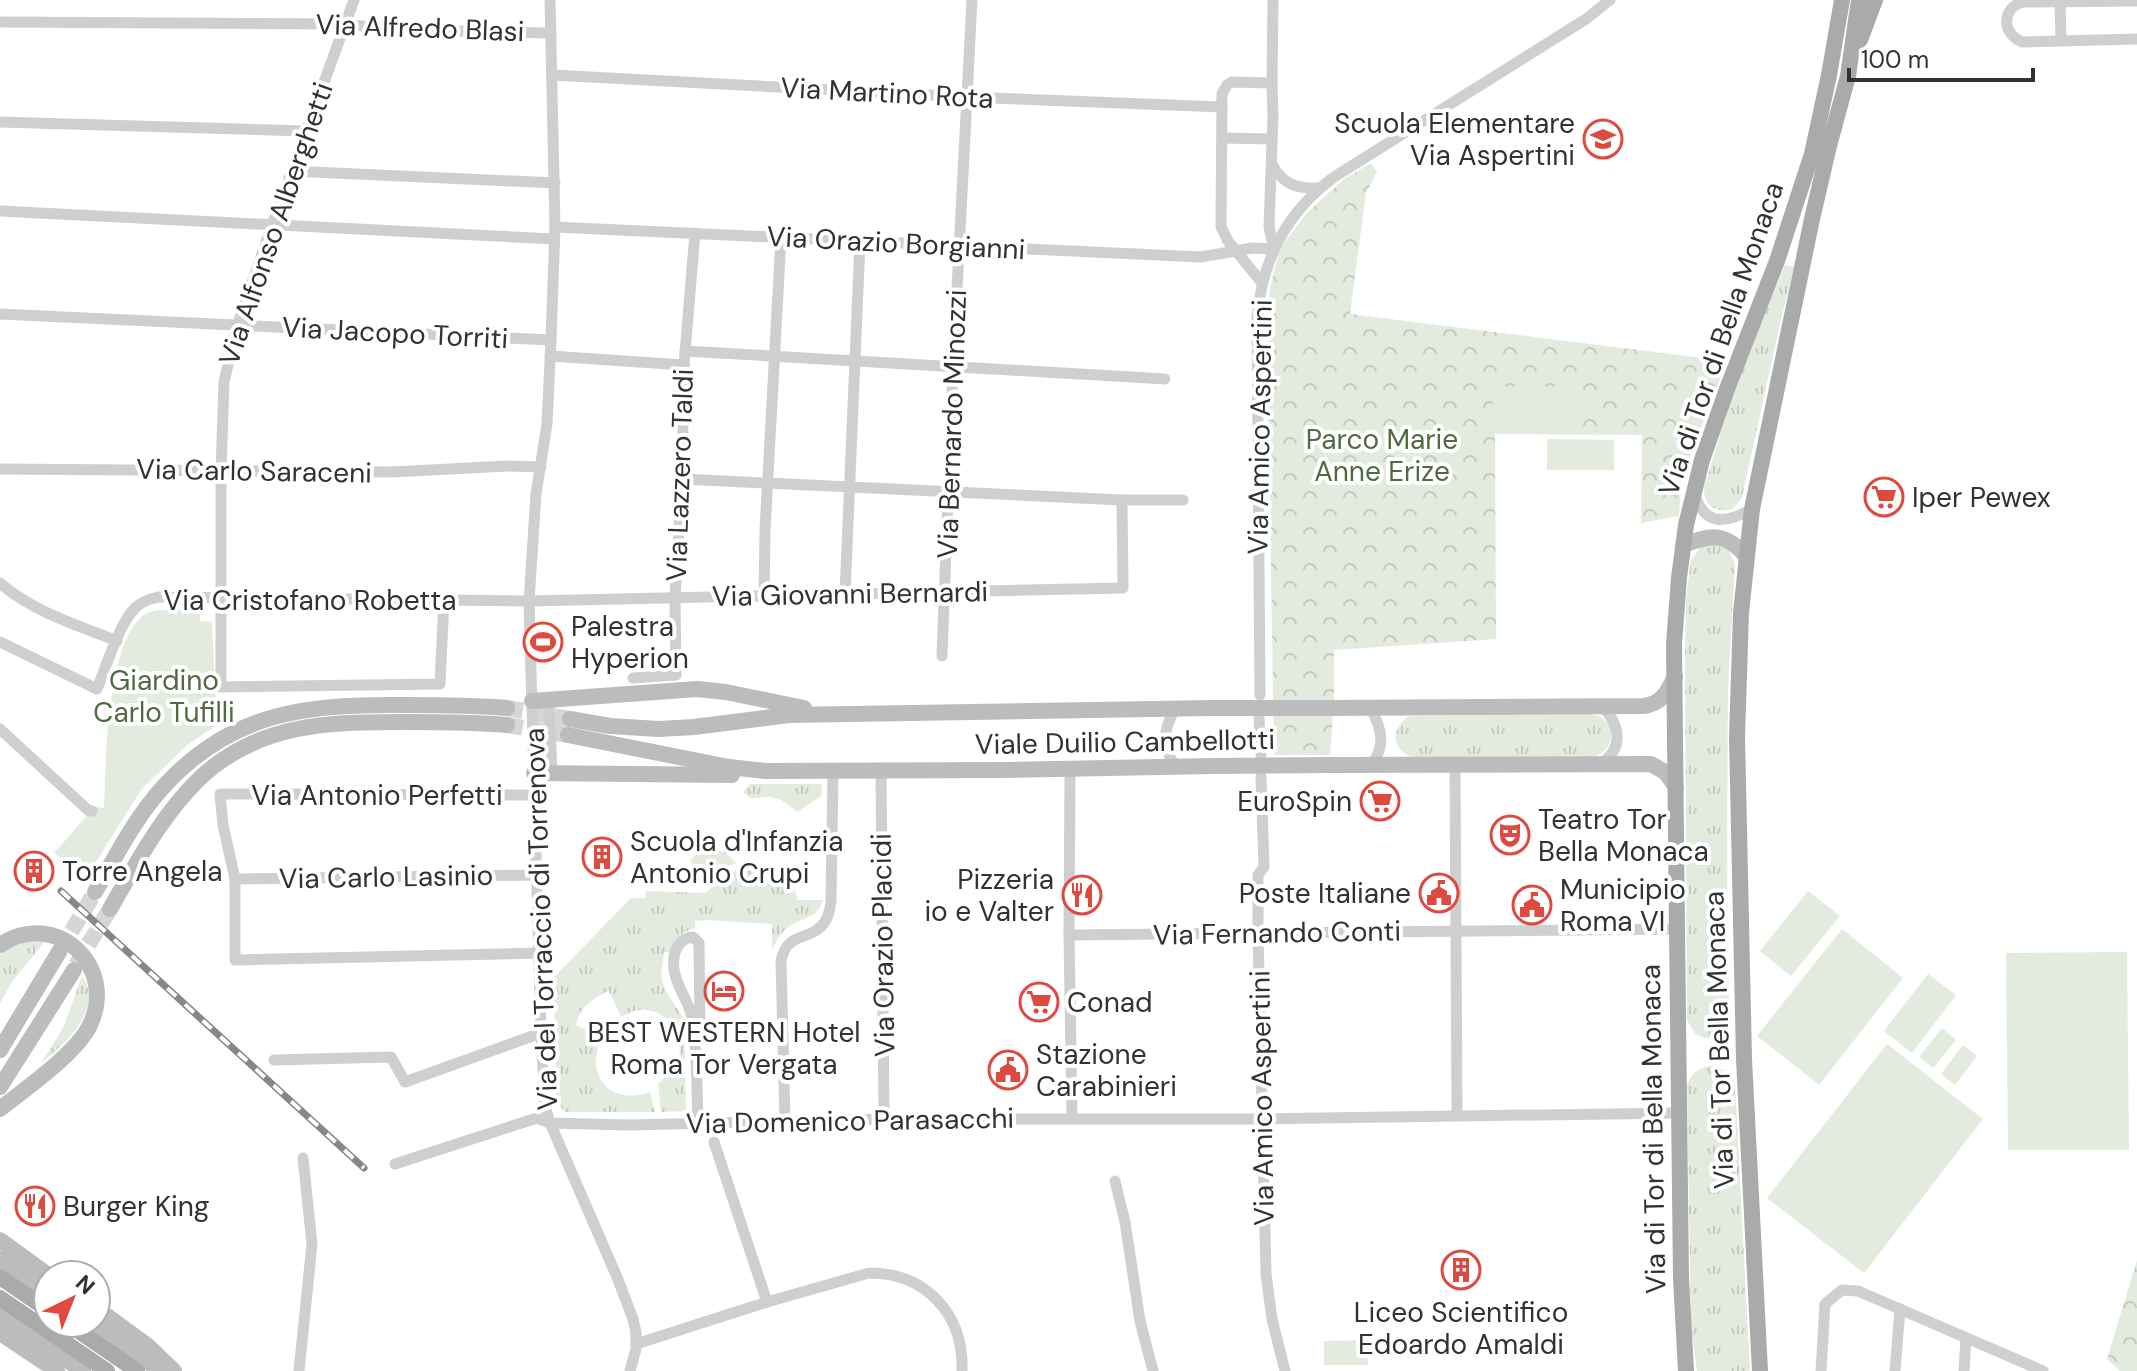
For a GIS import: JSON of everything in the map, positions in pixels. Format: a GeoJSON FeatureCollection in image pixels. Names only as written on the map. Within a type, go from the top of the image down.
{"type":"FeatureCollection","features":[{"type":"Feature","properties":{"kind":"main road"},"geometry":{"type":"LineString","coordinates":[[1829,75],[1831,0]]}},
{"type":"Feature","properties":{"kind":"main road","name":"Via di Tor di Bella Monaca"},"geometry":{"type":"LineString","coordinates":[[1686,1371],[1681,1289],[1675,677],[1676,610],[1683,545],[1693,491],[1716,418],[1782,248],[1812,154],[1842,0]]}},
{"type":"Feature","properties":{"kind":"main road","name":"Via di Tor Bella Monaca"},"geometry":{"type":"LineString","coordinates":[[1760,1371],[1744,1059],[1737,775],[1738,648],[1752,509],[1816,205],[1849,68],[1859,0]]}},
{"type":"Feature","properties":{"kind":"main road"},"geometry":{"type":"LineString","coordinates":[[1849,68],[1875,0]]}},
{"type":"Feature","properties":{"kind":"main road"},"geometry":{"type":"LineString","coordinates":[[1683,545],[1720,536],[1746,556]]}},
{"type":"Feature","properties":{"kind":"main road","name":"Viale Duilio Cambellotti"},"geometry":{"type":"LineString","coordinates":[[1675,677],[1665,695],[1656,703],[1643,706],[833,714],[780,716],[659,729],[569,727],[729,767],[765,771],[1601,764],[1656,765],[1676,787]]}},
{"type":"Feature","properties":{"kind":"main road"},"geometry":{"type":"LineString","coordinates":[[532,701],[708,689],[833,714]]}},
{"type":"Feature","properties":{"kind":"main road"},"geometry":{"type":"LineString","coordinates":[[95,892],[138,821],[163,787],[203,751],[256,722],[293,711],[333,706],[468,706],[507,717],[442,722],[334,723],[296,728],[257,742],[210,769],[177,802],[110,909]]}},
{"type":"Feature","properties":{"kind":"main road"},"geometry":{"type":"LineString","coordinates":[[534,773],[730,775],[765,771]]}},
{"type":"Feature","properties":{"kind":"main road"},"geometry":{"type":"LineString","coordinates":[[0,945],[13,937],[27,934],[46,934],[64,939],[79,950],[87,962],[94,978],[97,999],[90,1025],[79,1041],[0,1109]]}},
{"type":"Feature","properties":{"kind":"main road"},"geometry":{"type":"LineString","coordinates":[[0,1050],[59,952]]}},
{"type":"Feature","properties":{"kind":"main road"},"geometry":{"type":"LineString","coordinates":[[0,1087],[74,970]]}},
{"type":"Feature","properties":{"kind":"main road"},"geometry":{"type":"LineString","coordinates":[[0,1240],[32,1263]]}},
{"type":"Feature","properties":{"kind":"main road"},"geometry":{"type":"LineString","coordinates":[[0,1259],[32,1281]]}},
{"type":"Feature","properties":{"kind":"main road"},"geometry":{"type":"LineString","coordinates":[[0,1277],[32,1299]]}},
{"type":"Feature","properties":{"kind":"main road"},"geometry":{"type":"LineString","coordinates":[[0,1298],[107,1371]]}},
{"type":"Feature","properties":{"kind":"main road"},"geometry":{"type":"LineString","coordinates":[[0,1315],[83,1371]]}},
{"type":"Feature","properties":{"kind":"main road"},"geometry":{"type":"LineString","coordinates":[[112,1320],[148,1346],[174,1371]]}},
{"type":"Feature","properties":{"kind":"main road"},"geometry":{"type":"LineString","coordinates":[[0,1333],[57,1371]]}},
{"type":"Feature","properties":{"kind":"main road"},"geometry":{"type":"LineString","coordinates":[[112,1337],[161,1371]]}},
{"type":"Feature","properties":{"kind":"main road"},"geometry":{"type":"LineString","coordinates":[[90,1339],[137,1371]]}},
{"type":"Feature","properties":{"kind":"street","name":"Via Alfonso Alberghetti"},"geometry":{"type":"LineString","coordinates":[[354,0],[237,326],[224,382],[221,687],[440,684],[444,600]]}},
{"type":"Feature","properties":{"kind":"street"},"geometry":{"type":"LineString","coordinates":[[550,0],[555,183],[550,356],[684,365]]}},
{"type":"Feature","properties":{"kind":"street","name":"Via Bernardo Minozzi"},"geometry":{"type":"LineString","coordinates":[[942,656],[972,0]]}},
{"type":"Feature","properties":{"kind":"street"},"geometry":{"type":"LineString","coordinates":[[1273,0],[1269,233],[1274,249]]}},
{"type":"Feature","properties":{"kind":"street","name":"Via Amico Aspertini"},"geometry":{"type":"LineString","coordinates":[[1260,695],[1257,317],[1262,283],[1280,236],[1320,188],[1349,167],[1592,15],[1610,0]]}},
{"type":"Feature","properties":{"kind":"street"},"geometry":{"type":"LineString","coordinates":[[2060,0],[2061,41]]}},
{"type":"Feature","properties":{"kind":"street"},"geometry":{"type":"LineString","coordinates":[[2137,1],[2019,2],[2009,11],[2006,22],[2009,33],[2018,41],[2137,39]]}},
{"type":"Feature","properties":{"kind":"street","name":"Via Alfredo Blasi"},"geometry":{"type":"LineString","coordinates":[[0,22],[345,24],[398,30],[551,33]]}},
{"type":"Feature","properties":{"kind":"street","name":"Via Martino Rota"},"geometry":{"type":"LineString","coordinates":[[552,75],[1222,107]]}},
{"type":"Feature","properties":{"kind":"street"},"geometry":{"type":"LineString","coordinates":[[1262,283],[1228,241],[1221,227],[1222,107],[1224,89],[1230,83],[1272,83]]}},
{"type":"Feature","properties":{"kind":"street"},"geometry":{"type":"LineString","coordinates":[[0,122],[306,131]]}},
{"type":"Feature","properties":{"kind":"street"},"geometry":{"type":"LineString","coordinates":[[1223,138],[1272,139]]}},
{"type":"Feature","properties":{"kind":"street"},"geometry":{"type":"LineString","coordinates":[[1272,164],[1279,176],[1291,186],[1320,188]]}},
{"type":"Feature","properties":{"kind":"street"},"geometry":{"type":"LineString","coordinates":[[291,171],[555,183]]}},
{"type":"Feature","properties":{"kind":"street","name":"Via Orazio Borgianni"},"geometry":{"type":"LineString","coordinates":[[0,211],[272,225],[555,233],[695,233],[1201,257],[1257,247],[1274,249]]}},
{"type":"Feature","properties":{"kind":"street","name":"Via Lazzero Taldi"},"geometry":{"type":"LineString","coordinates":[[633,678],[676,675],[675,597],[682,479],[684,365],[695,233]]}},
{"type":"Feature","properties":{"kind":"street"},"geometry":{"type":"LineString","coordinates":[[764,596],[781,238]]}},
{"type":"Feature","properties":{"kind":"street"},"geometry":{"type":"LineString","coordinates":[[845,594],[860,242]]}},
{"type":"Feature","properties":{"kind":"street","name":"Via Jacopo Torriti"},"geometry":{"type":"LineString","coordinates":[[0,314],[551,340]]}},
{"type":"Feature","properties":{"kind":"street"},"geometry":{"type":"LineString","coordinates":[[685,351],[1165,379]]}},
{"type":"Feature","properties":{"kind":"street","name":"Via del Torraccio di Torrenova"},"geometry":{"type":"LineString","coordinates":[[550,356],[547,420],[531,545],[529,601],[545,1107],[635,1326],[636,1344],[630,1371]]}},
{"type":"Feature","properties":{"kind":"street","name":"Via Carlo Saraceni"},"geometry":{"type":"LineString","coordinates":[[0,469],[391,472],[541,467]]}},
{"type":"Feature","properties":{"kind":"street"},"geometry":{"type":"LineString","coordinates":[[682,479],[1122,500],[1183,500]]}},
{"type":"Feature","properties":{"kind":"street"},"geometry":{"type":"LineString","coordinates":[[1693,491],[1701,510],[1715,519],[1728,520],[1752,509]]}},
{"type":"Feature","properties":{"kind":"street","name":"Via Giovanni Bernardi"},"geometry":{"type":"LineString","coordinates":[[529,601],[1123,588],[1122,500]]}},
{"type":"Feature","properties":{"kind":"street"},"geometry":{"type":"LineString","coordinates":[[0,583],[13,594],[53,616],[117,641]]}},
{"type":"Feature","properties":{"kind":"street","name":"Via Cristofano Robetta"},"geometry":{"type":"LineString","coordinates":[[0,642],[97,689],[131,613],[149,599],[166,596],[529,601]]}},
{"type":"Feature","properties":{"kind":"street","name":"Via del Torraccio di Torrenova"},"geometry":{"type":"LineString","coordinates":[[549,700],[552,773]]}},
{"type":"Feature","properties":{"kind":"street"},"geometry":{"type":"LineString","coordinates":[[1601,705],[1612,719],[1618,738],[1614,751],[1601,764]]}},
{"type":"Feature","properties":{"kind":"street"},"geometry":{"type":"LineString","coordinates":[[1175,709],[1164,738],[1167,753],[1176,767]]}},
{"type":"Feature","properties":{"kind":"street"},"geometry":{"type":"LineString","coordinates":[[1371,709],[1382,739],[1380,750],[1371,765]]}},
{"type":"Feature","properties":{"kind":"street"},"geometry":{"type":"LineString","coordinates":[[1259,717],[1261,755]]}},
{"type":"Feature","properties":{"kind":"street"},"geometry":{"type":"LineString","coordinates":[[0,729],[92,811]]}},
{"type":"Feature","properties":{"kind":"street"},"geometry":{"type":"LineString","coordinates":[[1455,765],[1457,1116]]}},
{"type":"Feature","properties":{"kind":"street"},"geometry":{"type":"LineString","coordinates":[[1070,769],[1072,1118]]}},
{"type":"Feature","properties":{"kind":"street"},"geometry":{"type":"LineString","coordinates":[[785,1121],[781,961],[783,950],[790,941],[820,928],[828,918],[831,902],[833,771]]}},
{"type":"Feature","properties":{"kind":"street","name":"Via Orazio Placidi"},"geometry":{"type":"LineString","coordinates":[[881,771],[884,1119]]}},
{"type":"Feature","properties":{"kind":"street","name":"Via Amico Aspertini"},"geometry":{"type":"LineString","coordinates":[[1261,777],[1264,867],[1258,875],[1258,934],[1267,1286],[1274,1331],[1285,1371]]}},
{"type":"Feature","properties":{"kind":"street","name":"Via Antonio Perfetti"},"geometry":{"type":"LineString","coordinates":[[235,879],[223,825],[220,794],[534,795]]}},
{"type":"Feature","properties":{"kind":"street","name":"Via Carlo Lasinio"},"geometry":{"type":"LineString","coordinates":[[235,879],[537,875]]}},
{"type":"Feature","properties":{"kind":"street"},"geometry":{"type":"LineString","coordinates":[[235,879],[235,960],[539,953]]}},
{"type":"Feature","properties":{"kind":"street","name":"Via Fernando Conti"},"geometry":{"type":"LineString","coordinates":[[1069,935],[1677,929]]}},
{"type":"Feature","properties":{"kind":"street"},"geometry":{"type":"LineString","coordinates":[[696,1042],[700,1030],[699,943],[689,936],[677,948],[673,969],[693,1021],[698,1123]]}},
{"type":"Feature","properties":{"kind":"street"},"geometry":{"type":"LineString","coordinates":[[274,1060],[391,1057],[405,1082],[541,1033]]}},
{"type":"Feature","properties":{"kind":"street","name":"Via Domenico Parasacchi"},"geometry":{"type":"LineString","coordinates":[[395,1164],[537,1118],[550,1123],[629,1125],[884,1119],[1264,1119],[1679,1113]]}},
{"type":"Feature","properties":{"kind":"street"},"geometry":{"type":"LineString","coordinates":[[714,1142],[767,1302]]}},
{"type":"Feature","properties":{"kind":"street"},"geometry":{"type":"LineString","coordinates":[[299,1371],[312,1244],[303,1158]]}},
{"type":"Feature","properties":{"kind":"street"},"geometry":{"type":"LineString","coordinates":[[1115,1181],[1125,1222],[1140,1321],[1153,1371]]}},
{"type":"Feature","properties":{"kind":"street"},"geometry":{"type":"LineString","coordinates":[[636,1344],[767,1302],[869,1273],[882,1273],[908,1280],[929,1292],[945,1309],[961,1344],[962,1371]]}},
{"type":"Feature","properties":{"kind":"street"},"geometry":{"type":"LineString","coordinates":[[1821,1371],[1825,1304],[1842,1290],[1858,1291],[2024,1367],[2043,1371]]}},
{"type":"Feature","properties":{"kind":"street"},"geometry":{"type":"LineString","coordinates":[[1895,1371],[1900,1309]]}},
{"type":"Feature","properties":{"kind":"street"},"geometry":{"type":"LineString","coordinates":[[1964,1371],[1966,1338]]}},
{"type":"Feature","properties":{"kind":"green space","name":"Parco Marie Anne Erize"},"geometry":{"type":"Polygon","coordinates":[[[1371,163],[1377,172],[1366,193],[1350,314],[1727,361],[1682,476],[1679,516],[1641,523],[1642,435],[1495,434],[1496,639],[1334,650],[1330,755],[1274,755],[1267,319],[1270,289],[1279,250],[1306,214],[1344,179],[1371,163]]]}},
{"type":"Feature","properties":{"kind":"green space"},"geometry":{"type":"Polygon","coordinates":[[[1785,265],[1794,267],[1742,497],[1733,509],[1716,509],[1708,503],[1704,487],[1736,384],[1785,265]]]}},
{"type":"Feature","properties":{"kind":"green space"},"geometry":{"type":"Polygon","coordinates":[[[1493,386],[1579,386],[1580,429],[1493,429],[1493,386]]]}},
{"type":"Feature","properties":{"kind":"green space"},"geometry":{"type":"Polygon","coordinates":[[[1547,439],[1614,440],[1614,470],[1547,470],[1547,439]]]}},
{"type":"Feature","properties":{"kind":"green space"},"geometry":{"type":"Polygon","coordinates":[[[1718,544],[1728,549],[1735,564],[1728,689],[1729,1020],[1724,1031],[1716,1037],[1706,1038],[1695,1034],[1687,1020],[1686,599],[1691,560],[1701,547],[1718,544]]]}},
{"type":"Feature","properties":{"kind":"green space","name":"Giardino Carlo Tufilli"},"geometry":{"type":"Polygon","coordinates":[[[200,609],[200,621],[212,622],[217,725],[187,745],[141,790],[86,878],[54,853],[95,807],[104,808],[111,704],[122,649],[132,628],[145,614],[200,609]]]}},
{"type":"Feature","properties":{"kind":"green space"},"geometry":{"type":"Polygon","coordinates":[[[1591,714],[1606,721],[1612,734],[1607,747],[1594,757],[1411,757],[1396,743],[1396,731],[1410,716],[1591,714]]]}},
{"type":"Feature","properties":{"kind":"green space"},"geometry":{"type":"Polygon","coordinates":[[[750,784],[822,784],[821,796],[797,812],[776,798],[751,799],[743,792],[750,784]]]}},
{"type":"Feature","properties":{"kind":"green space"},"geometry":{"type":"Polygon","coordinates":[[[710,849],[725,852],[736,863],[713,870],[690,861],[699,852],[710,849]]]}},
{"type":"Feature","properties":{"kind":"green space"},"geometry":{"type":"Polygon","coordinates":[[[733,871],[773,873],[790,882],[797,900],[823,900],[815,913],[786,929],[772,950],[772,924],[705,920],[695,921],[695,928],[679,937],[671,953],[664,952],[661,976],[665,990],[684,1019],[686,1111],[661,1112],[658,1084],[674,1067],[680,1051],[674,1027],[654,1011],[639,1010],[621,1017],[609,991],[588,1004],[580,1013],[576,1025],[601,1037],[596,1066],[605,1085],[626,1095],[650,1092],[655,1112],[564,1112],[556,1099],[554,977],[631,898],[645,898],[646,891],[706,893],[725,874],[733,871]]]}},
{"type":"Feature","properties":{"kind":"green space"},"geometry":{"type":"Polygon","coordinates":[[[1808,891],[1840,916],[1791,976],[1760,951],[1808,891]]]}},
{"type":"Feature","properties":{"kind":"green space"},"geometry":{"type":"Polygon","coordinates":[[[1842,929],[1903,978],[1819,1085],[1757,1036],[1842,929]]]}},
{"type":"Feature","properties":{"kind":"green space"},"geometry":{"type":"Polygon","coordinates":[[[25,941],[45,941],[12,982],[0,1003],[0,953],[25,941]]]}},
{"type":"Feature","properties":{"kind":"green space"},"geometry":{"type":"Polygon","coordinates":[[[2127,952],[2129,1150],[2008,1150],[2006,953],[2127,952]]]}},
{"type":"Feature","properties":{"kind":"green space"},"geometry":{"type":"Polygon","coordinates":[[[1928,974],[1956,995],[1912,1053],[1884,1031],[1928,974]]]}},
{"type":"Feature","properties":{"kind":"green space"},"geometry":{"type":"Polygon","coordinates":[[[82,976],[89,1000],[79,1025],[41,1063],[63,1028],[82,976]]]}},
{"type":"Feature","properties":{"kind":"green space"},"geometry":{"type":"Polygon","coordinates":[[[1942,1028],[1956,1040],[1933,1068],[1919,1057],[1942,1028]]]}},
{"type":"Feature","properties":{"kind":"green space"},"geometry":{"type":"Polygon","coordinates":[[[1887,1044],[1983,1119],[1864,1273],[1767,1198],[1887,1044]]]}},
{"type":"Feature","properties":{"kind":"green space"},"geometry":{"type":"Polygon","coordinates":[[[1963,1045],[1977,1056],[1955,1085],[1941,1074],[1963,1045]]]}},
{"type":"Feature","properties":{"kind":"green space"},"geometry":{"type":"Polygon","coordinates":[[[1710,1066],[1726,1071],[1735,1085],[1750,1371],[1697,1371],[1691,1326],[1687,1085],[1696,1072],[1710,1066]]]}},
{"type":"Feature","properties":{"kind":"green space"},"geometry":{"type":"Polygon","coordinates":[[[2137,1260],[2137,1371],[2120,1371],[2107,1359],[2137,1260]]]}},
{"type":"Feature","properties":{"kind":"green space"},"geometry":{"type":"Polygon","coordinates":[[[1368,1340],[1368,1365],[1324,1365],[1324,1341],[1368,1340]]]}},
{"type":"Feature","properties":{"kind":"tunnel"},"geometry":{"type":"LineString","coordinates":[[507,708],[570,719]]}},
{"type":"Feature","properties":{"kind":"tunnel"},"geometry":{"type":"LineString","coordinates":[[507,725],[568,735]]}},
{"type":"Feature","properties":{"kind":"tunnel"},"geometry":{"type":"LineString","coordinates":[[59,952],[95,892]]}},
{"type":"Feature","properties":{"kind":"tunnel"},"geometry":{"type":"LineString","coordinates":[[76,965],[110,909]]}},
{"type":"Feature","properties":{"kind":"railway"},"geometry":{"type":"LineString","coordinates":[[61,891],[364,1168]]}},
{"type":"Feature","properties":{"kind":"place","name":"Scuola Elementare Via Aspertini"},"geometry":{"type":"Point","coordinates":[1603,139]}},
{"type":"Feature","properties":{"kind":"place","name":"Iper Pewex"},"geometry":{"type":"Point","coordinates":[1884,497]}},
{"type":"Feature","properties":{"kind":"place","name":"Palestra Hyperion"},"geometry":{"type":"Point","coordinates":[543,642]}},
{"type":"Feature","properties":{"kind":"place","name":"EuroSpin"},"geometry":{"type":"Point","coordinates":[1380,801]}},
{"type":"Feature","properties":{"kind":"place","name":"Teatro Tor Bella Monaca"},"geometry":{"type":"Point","coordinates":[1510,835]}},
{"type":"Feature","properties":{"kind":"place","name":"Scuola d'Infanzia Antonio Crupi"},"geometry":{"type":"Point","coordinates":[602,857]}},
{"type":"Feature","properties":{"kind":"place","name":"Torre Angela"},"geometry":{"type":"Point","coordinates":[34,871]}},
{"type":"Feature","properties":{"kind":"place","name":"Poste Italiane"},"geometry":{"type":"Point","coordinates":[1439,893]}},
{"type":"Feature","properties":{"kind":"place","name":"Pizzeria io e Valter"},"geometry":{"type":"Point","coordinates":[1082,895]}},
{"type":"Feature","properties":{"kind":"place","name":"Municipio Roma VI"},"geometry":{"type":"Point","coordinates":[1532,905]}},
{"type":"Feature","properties":{"kind":"place","name":"BEST WESTERN Hotel Roma Tor Vergata"},"geometry":{"type":"Point","coordinates":[724,991]}},
{"type":"Feature","properties":{"kind":"place","name":"Conad"},"geometry":{"type":"Point","coordinates":[1039,1002]}},
{"type":"Feature","properties":{"kind":"place","name":"Stazione Carabinieri"},"geometry":{"type":"Point","coordinates":[1008,1070]}},
{"type":"Feature","properties":{"kind":"place","name":"Burger King"},"geometry":{"type":"Point","coordinates":[35,1206]}},
{"type":"Feature","properties":{"kind":"place","name":"Liceo Scientifico Edoardo Amaldi"},"geometry":{"type":"Point","coordinates":[1461,1270]}}]}
